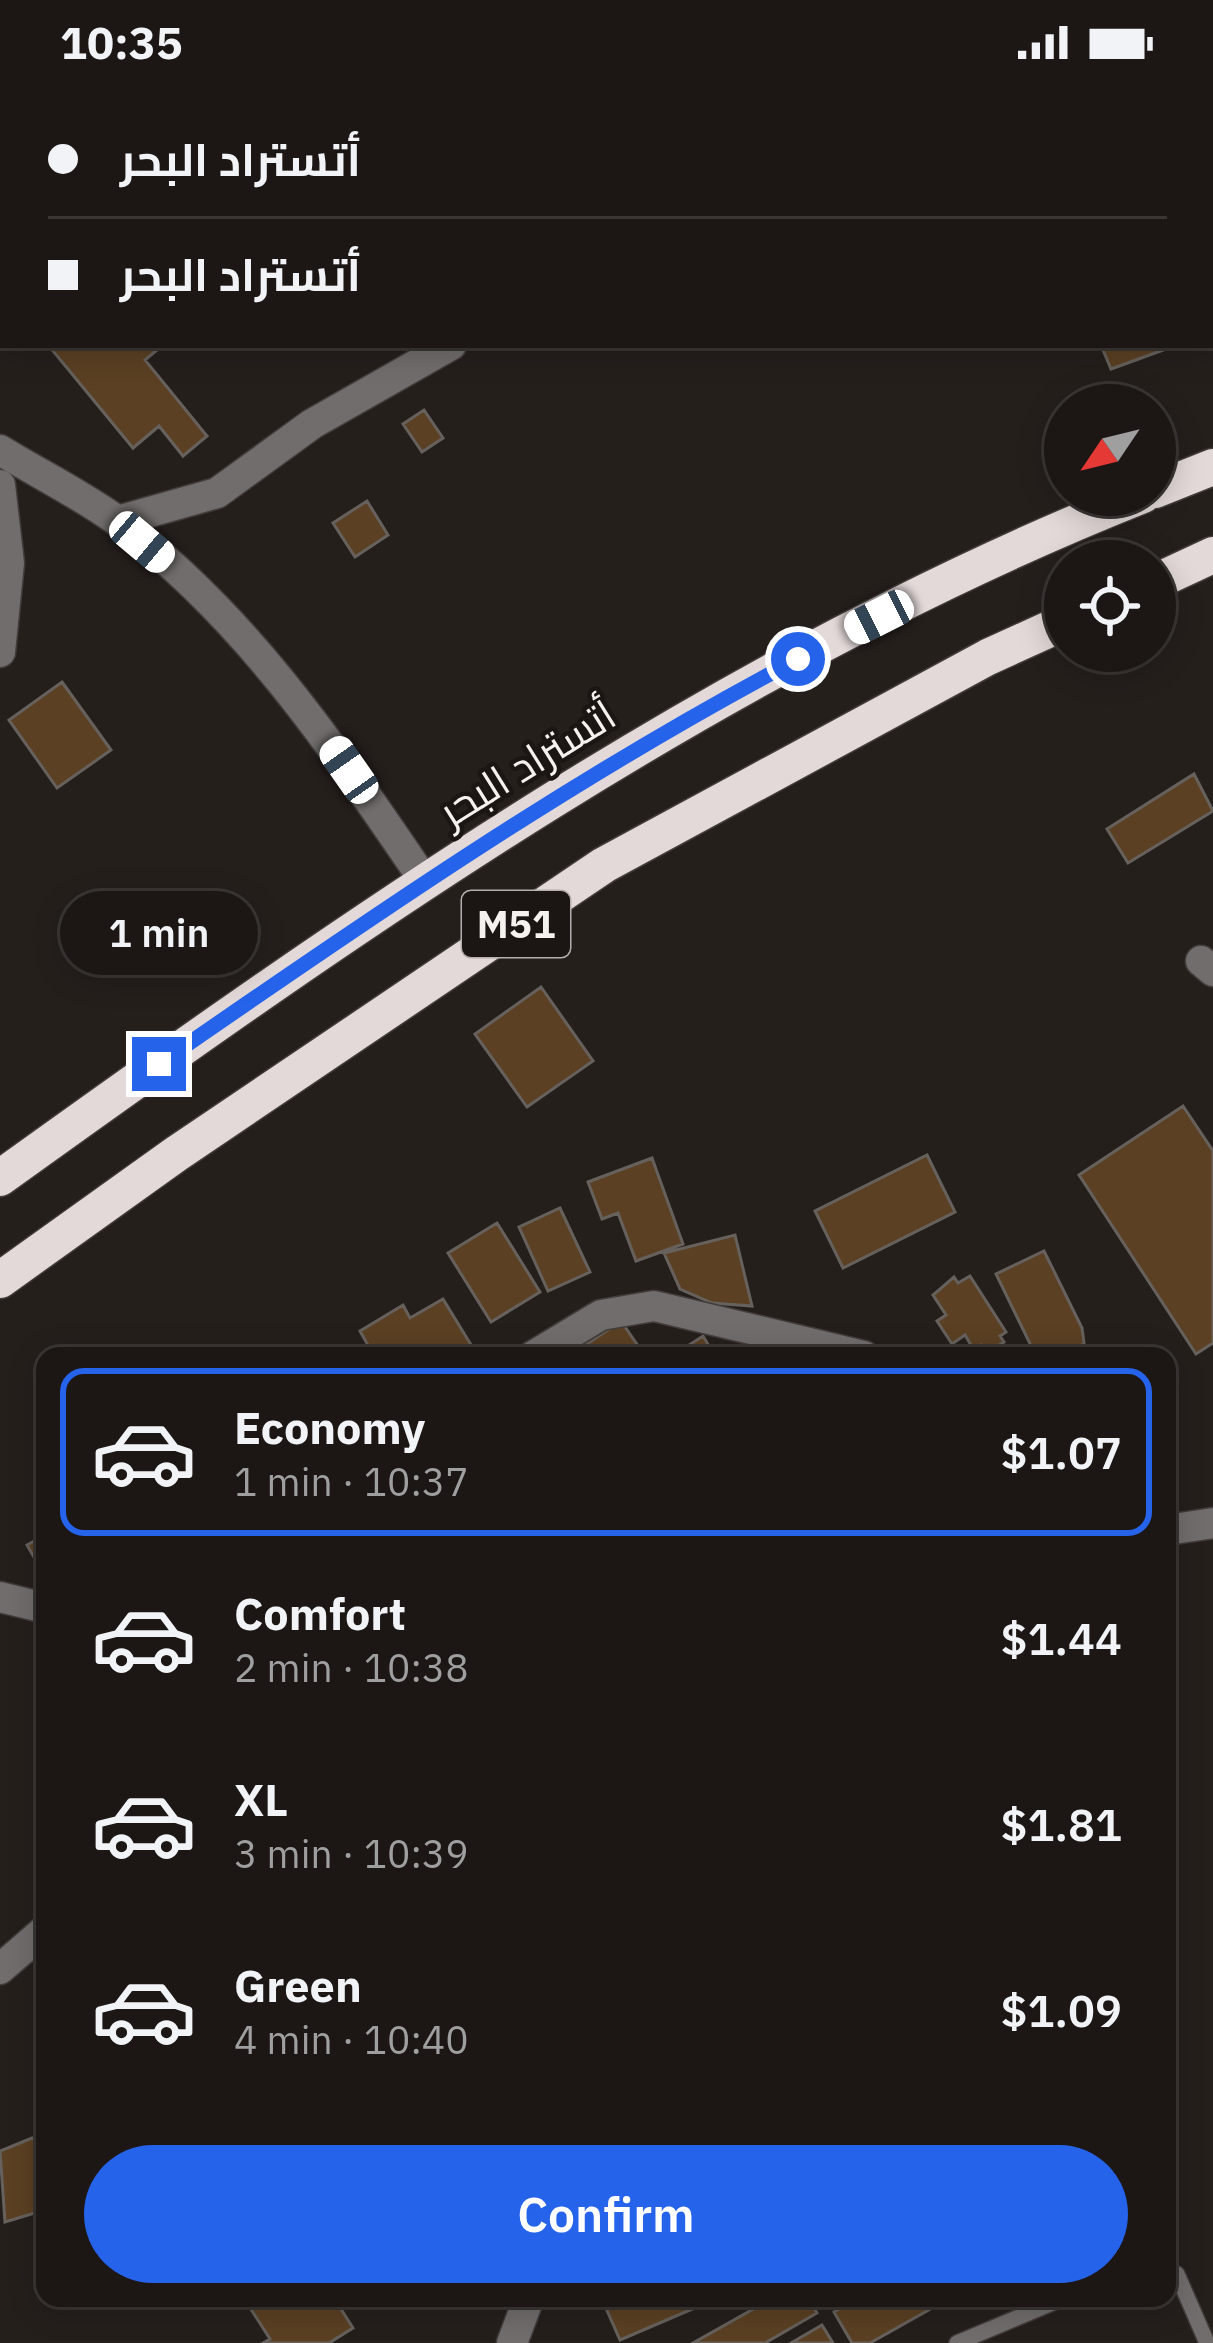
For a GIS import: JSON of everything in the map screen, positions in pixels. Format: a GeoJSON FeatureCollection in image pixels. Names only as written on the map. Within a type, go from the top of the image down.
{"type":"FeatureCollection","features":[{"type":"Feature","properties":{"kind":"highway"},"geometry":{"type":"LineString","coordinates":[[1176,482],[1213,467]]}},
{"type":"Feature","properties":{"kind":"highway","name":"أتستراد البحر"},"geometry":{"type":"LineString","coordinates":[[0,1178],[424,880],[696,712],[920,596],[1097,516]]}},
{"type":"Feature","properties":{"kind":"highway"},"geometry":{"type":"LineString","coordinates":[[1176,572],[1213,555]]}},
{"type":"Feature","properties":{"kind":"highway","name":"M51"},"geometry":{"type":"LineString","coordinates":[[0,1280],[176,1154],[604,865],[988,657],[1044,632]]}},
{"type":"Feature","properties":{"kind":"street"},"geometry":{"type":"LineString","coordinates":[[118,521],[217,493],[313,424],[446,348]]}},
{"type":"Feature","properties":{"kind":"street"},"geometry":{"type":"LineString","coordinates":[[0,450],[118,521],[272,669],[324,733],[424,880]]}},
{"type":"Feature","properties":{"kind":"street"},"geometry":{"type":"LineString","coordinates":[[0,485],[9,563],[0,652]]}},
{"type":"Feature","properties":{"kind":"street"},"geometry":{"type":"LineString","coordinates":[[548,1347],[601,1316],[654,1306],[826,1347]]}},
{"type":"Feature","properties":{"kind":"street"},"geometry":{"type":"LineString","coordinates":[[1176,1529],[1213,1523]]}},
{"type":"Feature","properties":{"kind":"street"},"geometry":{"type":"LineString","coordinates":[[0,1597],[36,1606]]}},
{"type":"Feature","properties":{"kind":"street"},"geometry":{"type":"LineString","coordinates":[[0,1969],[36,1938]]}},
{"type":"Feature","properties":{"kind":"street"},"geometry":{"type":"LineString","coordinates":[[512,2343],[526,2307]]}},
{"type":"Feature","properties":{"kind":"lane"},"geometry":{"type":"LineString","coordinates":[[1176,2274],[1208,2343]]}},
{"type":"Feature","properties":{"kind":"lane"},"geometry":{"type":"LineString","coordinates":[[958,2343],[1043,2307]]}},
{"type":"Feature","properties":{"kind":"building"},"geometry":{"type":"Polygon","coordinates":[[[159,348],[145,360],[207,436],[183,456],[159,426],[133,448],[53,351],[159,348]]]}},
{"type":"Feature","properties":{"kind":"building"},"geometry":{"type":"Polygon","coordinates":[[[1102,348],[1169,348],[1111,369],[1102,348]]]}},
{"type":"Feature","properties":{"kind":"building"},"geometry":{"type":"Polygon","coordinates":[[[424,410],[443,438],[422,452],[403,424],[424,410]]]}},
{"type":"Feature","properties":{"kind":"building"},"geometry":{"type":"Polygon","coordinates":[[[367,501],[388,535],[355,557],[333,523],[367,501]]]}},
{"type":"Feature","properties":{"kind":"building"},"geometry":{"type":"Polygon","coordinates":[[[62,682],[111,750],[57,788],[9,720],[62,682]]]}},
{"type":"Feature","properties":{"kind":"building"},"geometry":{"type":"Polygon","coordinates":[[[1194,774],[1213,811],[1128,863],[1107,829],[1194,774]]]}},
{"type":"Feature","properties":{"kind":"building"},"geometry":{"type":"Polygon","coordinates":[[[541,987],[593,1061],[527,1107],[475,1034],[541,987]]]}},
{"type":"Feature","properties":{"kind":"building"},"geometry":{"type":"Polygon","coordinates":[[[1183,1106],[1213,1151],[1213,1343],[1196,1354],[1079,1175],[1183,1106]]]}},
{"type":"Feature","properties":{"kind":"building"},"geometry":{"type":"Polygon","coordinates":[[[927,1155],[955,1212],[843,1268],[815,1211],[927,1155]]]}},
{"type":"Feature","properties":{"kind":"building"},"geometry":{"type":"Polygon","coordinates":[[[652,1158],[683,1244],[636,1261],[618,1213],[602,1219],[588,1182],[652,1158]]]}},
{"type":"Feature","properties":{"kind":"building"},"geometry":{"type":"Polygon","coordinates":[[[560,1208],[590,1272],[548,1291],[519,1227],[560,1208]]]}},
{"type":"Feature","properties":{"kind":"building"},"geometry":{"type":"Polygon","coordinates":[[[497,1223],[540,1292],[491,1322],[448,1253],[497,1223]]]}},
{"type":"Feature","properties":{"kind":"building"},"geometry":{"type":"Polygon","coordinates":[[[735,1235],[752,1306],[712,1303],[680,1289],[664,1253],[735,1235]]]}},
{"type":"Feature","properties":{"kind":"building"},"geometry":{"type":"Polygon","coordinates":[[[1044,1251],[1082,1328],[1084,1343],[1079,1347],[1032,1347],[996,1274],[1044,1251]]]}},
{"type":"Feature","properties":{"kind":"building"},"geometry":{"type":"Polygon","coordinates":[[[970,1276],[1006,1332],[1000,1336],[1004,1342],[996,1347],[972,1347],[965,1335],[952,1344],[937,1321],[946,1315],[933,1295],[954,1277],[958,1283],[970,1276]]]}},
{"type":"Feature","properties":{"kind":"building"},"geometry":{"type":"Polygon","coordinates":[[[443,1299],[472,1347],[369,1347],[360,1331],[403,1305],[410,1318],[443,1299]]]}},
{"type":"Feature","properties":{"kind":"building"},"geometry":{"type":"Polygon","coordinates":[[[621,1321],[639,1347],[582,1347],[621,1321]]]}},
{"type":"Feature","properties":{"kind":"building"},"geometry":{"type":"Polygon","coordinates":[[[703,1336],[710,1347],[691,1347],[703,1336]]]}},
{"type":"Feature","properties":{"kind":"building"},"geometry":{"type":"Polygon","coordinates":[[[36,1540],[36,1561],[27,1545],[36,1540]]]}},
{"type":"Feature","properties":{"kind":"building"},"geometry":{"type":"Polygon","coordinates":[[[32,2138],[36,2141],[36,2213],[5,2222],[0,2151],[32,2138]]]}},
{"type":"Feature","properties":{"kind":"building"},"geometry":{"type":"Polygon","coordinates":[[[249,2307],[340,2307],[353,2328],[329,2343],[263,2343],[270,2339],[249,2307]]]}},
{"type":"Feature","properties":{"kind":"building"},"geometry":{"type":"Polygon","coordinates":[[[605,2307],[697,2307],[620,2340],[605,2307]]]}},
{"type":"Feature","properties":{"kind":"building"},"geometry":{"type":"Polygon","coordinates":[[[757,2307],[814,2307],[817,2313],[765,2343],[693,2343],[757,2307]]]}},
{"type":"Feature","properties":{"kind":"building"},"geometry":{"type":"Polygon","coordinates":[[[843,2307],[934,2307],[870,2343],[852,2343],[834,2312],[843,2307]]]}},
{"type":"Feature","properties":{"kind":"building"},"geometry":{"type":"Polygon","coordinates":[[[822,2325],[833,2343],[791,2343],[822,2325]]]}},
{"type":"Feature","properties":{"kind":"route"},"geometry":{"type":"LineString","coordinates":[[159,1064],[424,880],[676,723],[798,659]]}}]}
